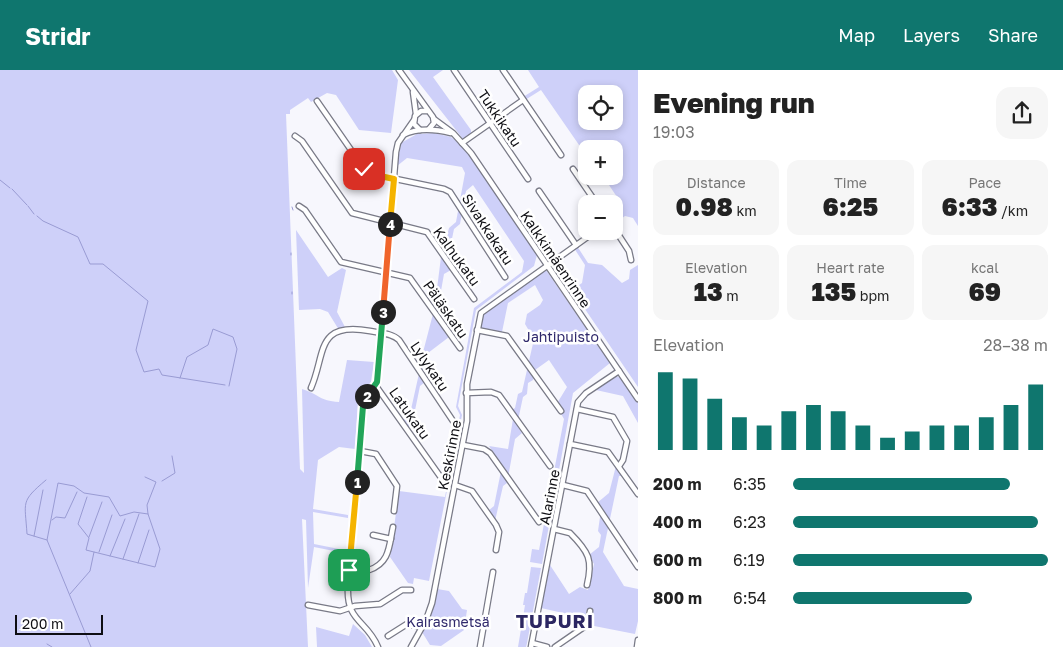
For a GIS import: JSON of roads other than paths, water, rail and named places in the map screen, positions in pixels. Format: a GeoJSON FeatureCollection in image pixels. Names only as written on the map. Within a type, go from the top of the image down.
{"type":"FeatureCollection","features":[{"type":"Feature","properties":{"kind":"street"},"geometry":{"type":"LineString","coordinates":[[399,70],[434,119],[433,125],[428,129]]}},
{"type":"Feature","properties":{"kind":"street","name":"Tukkikatu"},"geometry":{"type":"LineString","coordinates":[[454,70],[528,178]]}},
{"type":"Feature","properties":{"kind":"street"},"geometry":{"type":"LineString","coordinates":[[503,70],[561,155]]}},
{"type":"Feature","properties":{"kind":"street"},"geometry":{"type":"LineString","coordinates":[[378,647],[373,637],[355,618],[349,608],[347,594],[363,406],[366,397],[376,386],[396,148],[416,114],[413,91]]}},
{"type":"Feature","properties":{"kind":"street"},"geometry":{"type":"LineString","coordinates":[[462,143],[523,100]]}},
{"type":"Feature","properties":{"kind":"street","name":"Sivakkakatu"},"geometry":{"type":"LineString","coordinates":[[317,101],[366,171],[371,174],[444,189],[450,192],[505,277]]}},
{"type":"Feature","properties":{"kind":"street"},"geometry":{"type":"LineString","coordinates":[[416,114],[421,111],[427,111]]}},
{"type":"Feature","properties":{"kind":"street","name":"Kalkkimäenrinne"},"geometry":{"type":"LineString","coordinates":[[434,119],[462,143],[638,399]]}},
{"type":"Feature","properties":{"kind":"street"},"geometry":{"type":"LineString","coordinates":[[414,120],[415,126],[420,130]]}},
{"type":"Feature","properties":{"kind":"street"},"geometry":{"type":"LineString","coordinates":[[402,136],[428,129],[452,133]]}},
{"type":"Feature","properties":{"kind":"street","name":"Kalhukatu"},"geometry":{"type":"LineString","coordinates":[[295,136],[302,141],[352,213],[427,232],[474,299]]}},
{"type":"Feature","properties":{"kind":"street"},"geometry":{"type":"LineString","coordinates":[[573,169],[591,195]]}},
{"type":"Feature","properties":{"kind":"street"},"geometry":{"type":"LineString","coordinates":[[539,191],[576,245]]}},
{"type":"Feature","properties":{"kind":"street","name":"Päläskatu"},"geometry":{"type":"LineString","coordinates":[[299,206],[305,210],[341,262],[410,278],[460,348]]}},
{"type":"Feature","properties":{"kind":"street","name":"Keskirinne"},"geometry":{"type":"LineString","coordinates":[[411,647],[430,611],[468,415],[466,393],[477,330],[484,310],[583,240]]}},
{"type":"Feature","properties":{"kind":"street"},"geometry":{"type":"LineString","coordinates":[[622,240],[629,250],[631,260]]}},
{"type":"Feature","properties":{"kind":"street","name":"Lylykatu"},"geometry":{"type":"LineString","coordinates":[[311,388],[321,349],[328,340],[349,328],[381,334],[398,339],[453,421]]}},
{"type":"Feature","properties":{"kind":"street"},"geometry":{"type":"LineString","coordinates":[[477,330],[507,336],[561,411]]}},
{"type":"Feature","properties":{"kind":"street","name":"Alarinne"},"geometry":{"type":"LineString","coordinates":[[532,645],[577,409],[582,396],[619,371]]}},
{"type":"Feature","properties":{"kind":"street","name":"Latukatu"},"geometry":{"type":"LineString","coordinates":[[376,386],[442,479]]}},
{"type":"Feature","properties":{"kind":"street"},"geometry":{"type":"LineString","coordinates":[[466,393],[491,392],[499,395],[550,466]]}},
{"type":"Feature","properties":{"kind":"street"},"geometry":{"type":"LineString","coordinates":[[577,409],[613,417],[627,441],[623,460],[619,466]]}},
{"type":"Feature","properties":{"kind":"street"},"geometry":{"type":"LineString","coordinates":[[570,444],[608,452],[638,494]]}},
{"type":"Feature","properties":{"kind":"street"},"geometry":{"type":"LineString","coordinates":[[462,445],[484,449],[490,453],[539,522]]}},
{"type":"Feature","properties":{"kind":"street"},"geometry":{"type":"LineString","coordinates":[[360,451],[376,454],[396,484],[398,492],[394,511]]}},
{"type":"Feature","properties":{"kind":"street"},"geometry":{"type":"LineString","coordinates":[[455,485],[472,491],[496,525],[498,532],[496,550]]}},
{"type":"Feature","properties":{"kind":"street"},"geometry":{"type":"LineString","coordinates":[[562,485],[587,491],[638,567]]}},
{"type":"Feature","properties":{"kind":"street"},"geometry":{"type":"LineString","coordinates":[[350,567],[369,570],[380,565],[386,558],[393,527]]}},
{"type":"Feature","properties":{"kind":"street"},"geometry":{"type":"LineString","coordinates":[[554,529],[572,534],[588,557],[591,565],[587,586]]}},
{"type":"Feature","properties":{"kind":"street"},"geometry":{"type":"LineString","coordinates":[[373,535],[390,539]]}},
{"type":"Feature","properties":{"kind":"street"},"geometry":{"type":"LineString","coordinates":[[480,647],[493,572]]}},
{"type":"Feature","properties":{"kind":"street"},"geometry":{"type":"LineString","coordinates":[[308,605],[337,612],[349,608],[380,604],[402,590],[411,590]]}},
{"type":"Feature","properties":{"kind":"street"},"geometry":{"type":"LineString","coordinates":[[555,647],[586,625],[590,611]]}},
{"type":"Feature","properties":{"kind":"street"},"geometry":{"type":"LineString","coordinates":[[388,636],[407,624],[422,627]]}},
{"type":"Feature","properties":{"kind":"street"},"geometry":{"type":"LineString","coordinates":[[637,647],[638,640]]}},
{"type":"Feature","properties":{"kind":"street"},"geometry":{"type":"LineString","coordinates":[[532,645],[547,647]]}},
{"type":"Feature","properties":{"kind":"waterway"},"geometry":{"type":"LineString","coordinates":[[0,180],[10,188]]}},
{"type":"Feature","properties":{"kind":"waterway"},"geometry":{"type":"LineString","coordinates":[[12,189],[27,205]]}},
{"type":"Feature","properties":{"kind":"waterway"},"geometry":{"type":"LineString","coordinates":[[28,206],[34,214]]}},
{"type":"Feature","properties":{"kind":"waterway"},"geometry":{"type":"LineString","coordinates":[[37,216],[43,221],[78,237],[90,264],[103,264],[148,301],[136,350],[144,372],[159,369],[162,375],[225,385]]}},
{"type":"Feature","properties":{"kind":"waterway"},"geometry":{"type":"LineString","coordinates":[[180,378],[187,357],[208,345],[213,329],[233,337],[237,349],[229,386]]}},
{"type":"Feature","properties":{"kind":"waterway"},"geometry":{"type":"LineString","coordinates":[[162,481],[175,473],[172,456]]}},
{"type":"Feature","properties":{"kind":"waterway"},"geometry":{"type":"LineString","coordinates":[[70,594],[90,571],[94,552],[155,567],[160,549],[148,514],[147,505],[156,482],[145,477]]}},
{"type":"Feature","properties":{"kind":"waterway"},"geometry":{"type":"LineString","coordinates":[[46,480],[28,498],[25,508],[27,534],[47,540]]}},
{"type":"Feature","properties":{"kind":"waterway"},"geometry":{"type":"LineString","coordinates":[[91,647],[47,540],[58,483],[74,486],[84,493],[109,497],[120,516],[134,512],[148,514]]}},
{"type":"Feature","properties":{"kind":"waterway"},"geometry":{"type":"LineString","coordinates":[[34,536],[43,490]]}},
{"type":"Feature","properties":{"kind":"waterway"},"geometry":{"type":"LineString","coordinates":[[52,520],[56,517],[65,518],[77,492]]}},
{"type":"Feature","properties":{"kind":"waterway"},"geometry":{"type":"LineString","coordinates":[[87,497],[78,524],[89,538],[86,550],[94,552]]}},
{"type":"Feature","properties":{"kind":"waterway"},"geometry":{"type":"LineString","coordinates":[[89,537],[102,502]]}},
{"type":"Feature","properties":{"kind":"waterway"},"geometry":{"type":"LineString","coordinates":[[123,559],[139,514]]}},
{"type":"Feature","properties":{"kind":"waterway"},"geometry":{"type":"LineString","coordinates":[[99,552],[112,515]]}},
{"type":"Feature","properties":{"kind":"waterway"},"geometry":{"type":"LineString","coordinates":[[110,556],[125,519]]}},
{"type":"Feature","properties":{"kind":"waterway"},"geometry":{"type":"LineString","coordinates":[[138,563],[149,530]]}},
{"type":"Feature","properties":{"kind":"waterway"},"geometry":{"type":"LineString","coordinates":[[47,644],[52,647]]}},
{"type":"Feature","properties":{"kind":"district","name":"TUPURI"},"geometry":{"type":"Point","coordinates":[555,620]}},
{"type":"Feature","properties":{"kind":"park label","name":"Jahtipuisto"},"geometry":{"type":"Point","coordinates":[561,336]}},
{"type":"Feature","properties":{"kind":"park label","name":"Kairasmetsä"},"geometry":{"type":"Point","coordinates":[448,621]}}]}
